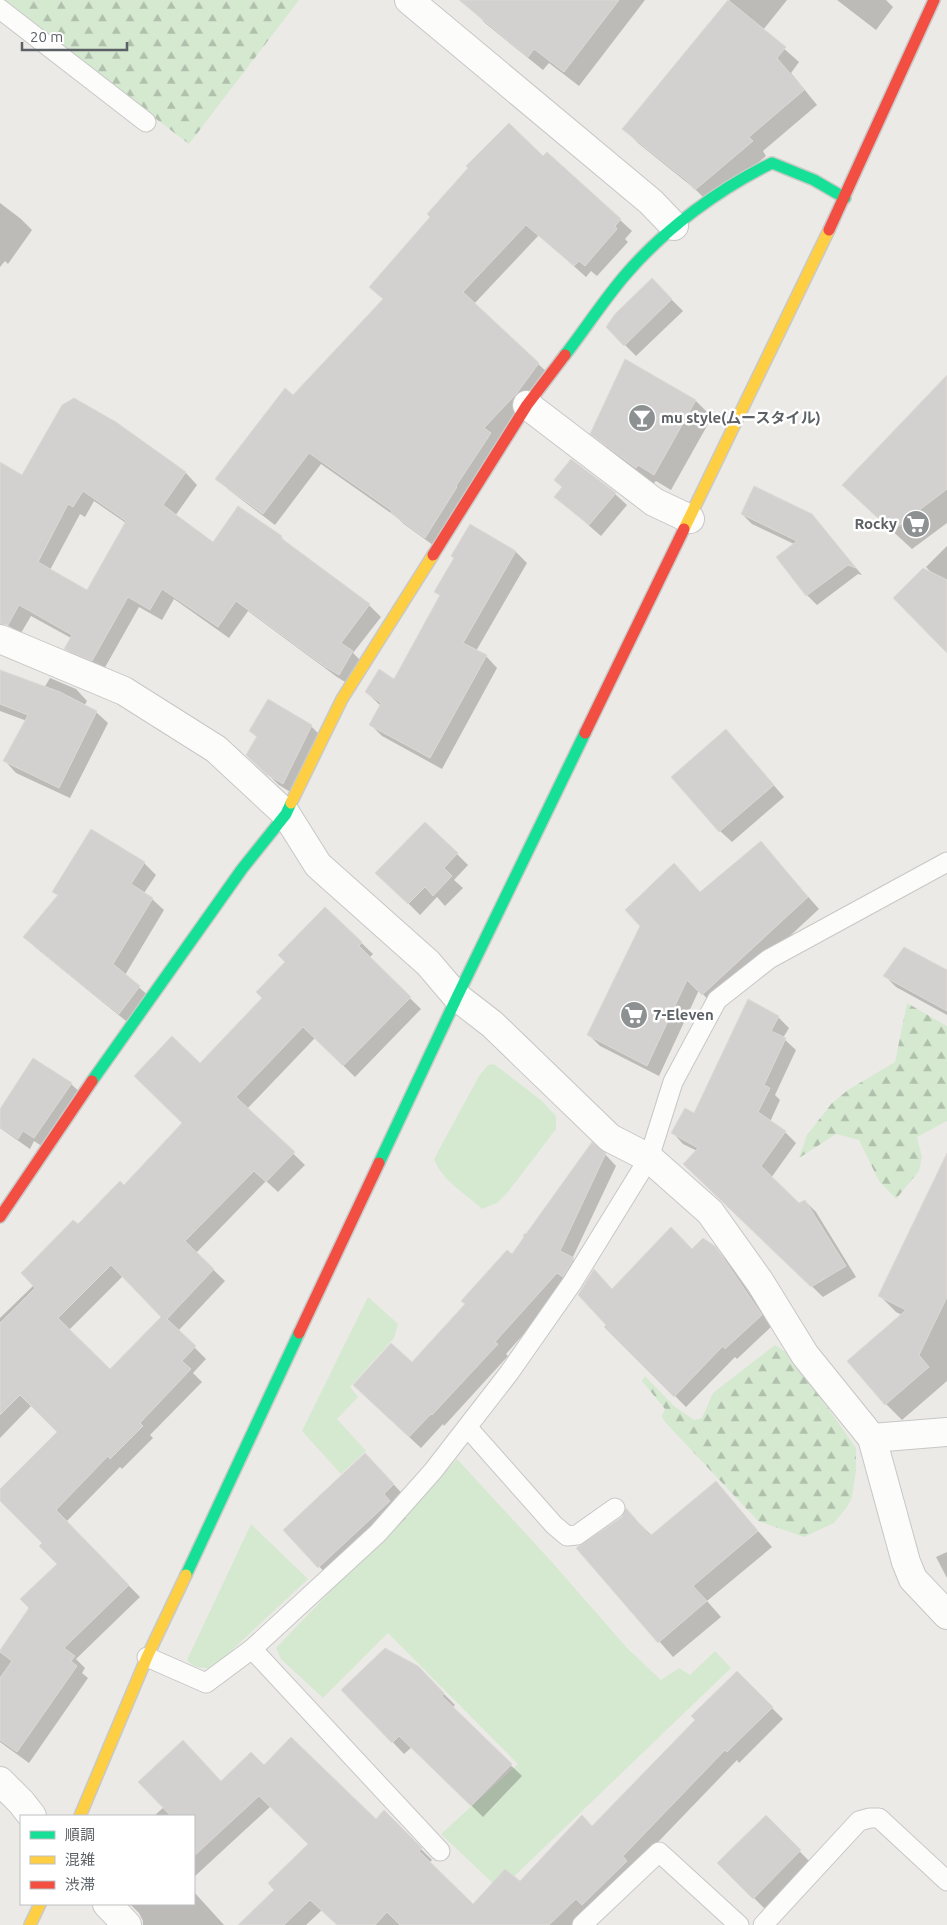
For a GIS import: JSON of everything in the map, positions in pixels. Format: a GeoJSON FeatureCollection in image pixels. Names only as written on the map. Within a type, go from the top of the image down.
{"type":"FeatureCollection","features":[{"type":"Feature","properties":{"kind":"street"},"geometry":{"type":"LineString","coordinates":[[409,0],[651,202],[674,226]]}},
{"type":"Feature","properties":{"kind":"street"},"geometry":{"type":"LineString","coordinates":[[80,1815],[147,1657],[457,997],[845,198],[934,0]]}},
{"type":"Feature","properties":{"kind":"street"},"geometry":{"type":"LineString","coordinates":[[0,1218],[175,963],[242,869],[286,814],[342,699],[527,405],[628,272],[674,226],[750,174],[772,162],[814,180],[845,198]]}},
{"type":"Feature","properties":{"kind":"street"},"geometry":{"type":"LineString","coordinates":[[527,405],[654,502],[690,519]]}},
{"type":"Feature","properties":{"kind":"street"},"geometry":{"type":"LineString","coordinates":[[0,639],[124,691],[216,749],[286,814],[318,865],[428,963],[457,997],[492,1024],[610,1138],[649,1158],[710,1212],[760,1282],[805,1355],[872,1438],[906,1562],[913,1579],[947,1615]]}},
{"type":"Feature","properties":{"kind":"street"},"geometry":{"type":"LineString","coordinates":[[872,1438],[947,1432]]}},
{"type":"Feature","properties":{"kind":"street"},"geometry":{"type":"LineString","coordinates":[[0,1781],[31,1815]]}},
{"type":"Feature","properties":{"kind":"street"},"geometry":{"type":"LineString","coordinates":[[30,1925],[40,1905]]}},
{"type":"Feature","properties":{"kind":"street"},"geometry":{"type":"LineString","coordinates":[[108,1905],[127,1925]]}},
{"type":"Feature","properties":{"kind":"lane"},"geometry":{"type":"LineString","coordinates":[[0,9],[146,122]]}},
{"type":"Feature","properties":{"kind":"lane"},"geometry":{"type":"LineString","coordinates":[[147,1657],[206,1683],[252,1649],[378,1533],[468,1428],[510,1373],[572,1283],[649,1158],[673,1082],[717,1000],[769,958],[947,862]]}},
{"type":"Feature","properties":{"kind":"lane"},"geometry":{"type":"LineString","coordinates":[[468,1428],[554,1525],[567,1536],[577,1534],[615,1508]]}},
{"type":"Feature","properties":{"kind":"lane"},"geometry":{"type":"LineString","coordinates":[[252,1649],[440,1851]]}},
{"type":"Feature","properties":{"kind":"lane"},"geometry":{"type":"LineString","coordinates":[[763,1925],[858,1821],[870,1818],[879,1818],[947,1881]]}},
{"type":"Feature","properties":{"kind":"lane"},"geometry":{"type":"LineString","coordinates":[[582,1925],[659,1852],[738,1925]]}},
{"type":"Feature","properties":{"kind":"green space"},"geometry":{"type":"Polygon","coordinates":[[[0,0],[299,0],[189,144],[0,0]]]}},
{"type":"Feature","properties":{"kind":"green space"},"geometry":{"type":"Polygon","coordinates":[[[907,1003],[947,1026],[947,1121],[917,1137],[922,1157],[919,1171],[896,1199],[879,1181],[859,1140],[836,1134],[799,1158],[807,1135],[832,1103],[848,1090],[895,1062],[907,1003]]]}},
{"type":"Feature","properties":{"kind":"green space"},"geometry":{"type":"Polygon","coordinates":[[[494,1064],[542,1101],[556,1116],[556,1129],[508,1192],[497,1203],[482,1209],[442,1174],[434,1159],[479,1076],[488,1065],[494,1064]]]}},
{"type":"Feature","properties":{"kind":"green space"},"geometry":{"type":"Polygon","coordinates":[[[368,1297],[398,1324],[394,1338],[350,1387],[358,1397],[337,1419],[366,1451],[341,1474],[302,1431],[368,1297]]]}},
{"type":"Feature","properties":{"kind":"green space"},"geometry":{"type":"Polygon","coordinates":[[[775,1345],[786,1352],[807,1378],[856,1448],[856,1471],[852,1497],[847,1507],[834,1523],[804,1537],[758,1521],[664,1421],[662,1416],[665,1409],[642,1381],[645,1376],[674,1406],[694,1420],[702,1418],[713,1393],[775,1345]]]}},
{"type":"Feature","properties":{"kind":"green space"},"geometry":{"type":"Polygon","coordinates":[[[457,1459],[551,1561],[627,1648],[661,1680],[679,1668],[690,1675],[715,1651],[731,1668],[500,1890],[441,1834],[518,1764],[388,1633],[323,1698],[281,1659],[276,1648],[457,1459]]]}},
{"type":"Feature","properties":{"kind":"green space"},"geometry":{"type":"Polygon","coordinates":[[[251,1524],[308,1579],[213,1668],[196,1666],[187,1660],[251,1524]]]}},
{"type":"Feature","properties":{"kind":"building"},"geometry":{"type":"Polygon","coordinates":[[[459,0],[619,0],[564,72],[534,49],[528,57],[459,0]]]}},
{"type":"Feature","properties":{"kind":"building"},"geometry":{"type":"Polygon","coordinates":[[[728,0],[786,47],[777,58],[804,90],[749,137],[753,141],[695,190],[686,180],[622,129],[728,0]]]}},
{"type":"Feature","properties":{"kind":"building"},"geometry":{"type":"Polygon","coordinates":[[[509,123],[543,156],[547,152],[621,219],[615,226],[617,229],[585,266],[579,261],[574,266],[526,225],[463,292],[539,363],[517,393],[484,428],[491,433],[425,538],[391,513],[392,511],[309,453],[263,514],[215,479],[285,388],[293,395],[383,299],[369,287],[430,217],[427,214],[468,168],[466,166],[509,123]]]}},
{"type":"Feature","properties":{"kind":"building"},"geometry":{"type":"Polygon","coordinates":[[[652,278],[672,299],[624,346],[606,327],[615,314],[652,278]]]}},
{"type":"Feature","properties":{"kind":"building","name":"mu style(厶ースタイル)"},"geometry":{"type":"Polygon","coordinates":[[[625,359],[696,400],[654,475],[638,465],[636,468],[590,434],[625,359]]]}},
{"type":"Feature","properties":{"kind":"building","name":"Rocky"},"geometry":{"type":"Polygon","coordinates":[[[947,375],[947,489],[892,531],[842,485],[947,375]]]}},
{"type":"Feature","properties":{"kind":"building"},"geometry":{"type":"Polygon","coordinates":[[[74,398],[116,422],[186,472],[163,505],[213,542],[238,506],[282,536],[281,538],[370,604],[341,643],[353,651],[339,675],[236,601],[218,627],[162,589],[150,610],[128,597],[92,661],[64,649],[72,635],[19,605],[8,625],[0,624],[0,462],[22,475],[62,405],[74,398]],[[83,491],[73,507],[68,504],[38,562],[87,590],[126,521],[83,491]]]}},
{"type":"Feature","properties":{"kind":"building"},"geometry":{"type":"Polygon","coordinates":[[[571,459],[616,493],[589,525],[554,497],[562,487],[554,480],[571,459]]]}},
{"type":"Feature","properties":{"kind":"building"},"geometry":{"type":"Polygon","coordinates":[[[754,486],[812,514],[856,568],[848,565],[806,596],[776,557],[797,541],[741,514],[754,486]]]}},
{"type":"Feature","properties":{"kind":"building"},"geometry":{"type":"Polygon","coordinates":[[[470,524],[516,551],[463,643],[487,655],[430,758],[369,725],[381,703],[365,692],[379,669],[394,679],[440,595],[434,592],[454,558],[451,556],[470,524]]]}},
{"type":"Feature","properties":{"kind":"building"},"geometry":{"type":"Polygon","coordinates":[[[923,568],[947,580],[947,653],[893,598],[923,568]]]}},
{"type":"Feature","properties":{"kind":"building"},"geometry":{"type":"Polygon","coordinates":[[[0,670],[60,692],[97,711],[59,788],[3,761],[28,715],[0,704],[0,670]]]}},
{"type":"Feature","properties":{"kind":"building"},"geometry":{"type":"Polygon","coordinates":[[[268,699],[312,725],[283,784],[266,774],[246,755],[257,736],[249,731],[268,699]]]}},
{"type":"Feature","properties":{"kind":"building"},"geometry":{"type":"Polygon","coordinates":[[[726,729],[774,785],[719,832],[671,777],[726,729]]]}},
{"type":"Feature","properties":{"kind":"building"},"geometry":{"type":"Polygon","coordinates":[[[425,822],[458,853],[444,868],[452,876],[433,896],[425,887],[408,904],[375,873],[425,822]]]}},
{"type":"Feature","properties":{"kind":"building"},"geometry":{"type":"Polygon","coordinates":[[[91,829],[145,862],[131,884],[153,898],[113,964],[140,986],[119,1014],[23,937],[58,895],[52,892],[91,829]]]}},
{"type":"Feature","properties":{"kind":"building"},"geometry":{"type":"Polygon","coordinates":[[[761,841],[808,897],[702,995],[687,980],[647,1066],[587,1035],[640,926],[625,910],[674,863],[700,892],[761,841]]]}},
{"type":"Feature","properties":{"kind":"building"},"geometry":{"type":"Polygon","coordinates":[[[325,907],[362,942],[359,946],[411,997],[343,1066],[303,1027],[236,1097],[295,1152],[266,1182],[254,1171],[185,1241],[214,1269],[167,1319],[196,1346],[182,1361],[191,1369],[140,1423],[143,1426],[110,1459],[108,1456],[56,1510],[129,1585],[64,1648],[75,1656],[71,1661],[77,1666],[17,1752],[0,1740],[0,1678],[12,1661],[0,1650],[29,1608],[20,1599],[57,1564],[39,1546],[42,1543],[0,1501],[0,1489],[57,1432],[20,1395],[0,1415],[0,1323],[35,1288],[21,1273],[73,1220],[78,1224],[120,1181],[124,1185],[182,1123],[134,1076],[172,1036],[200,1063],[262,998],[256,992],[285,962],[278,955],[325,907]],[[111,1265],[58,1318],[110,1369],[161,1317],[111,1265]]]}},
{"type":"Feature","properties":{"kind":"building"},"geometry":{"type":"Polygon","coordinates":[[[904,947],[947,970],[947,1011],[883,976],[904,947]]]}},
{"type":"Feature","properties":{"kind":"building"},"geometry":{"type":"Polygon","coordinates":[[[748,999],[779,1016],[771,1031],[786,1038],[764,1085],[770,1088],[758,1112],[786,1131],[761,1166],[799,1203],[805,1200],[846,1266],[811,1287],[683,1164],[698,1148],[671,1133],[685,1108],[694,1113],[748,999]]]}},
{"type":"Feature","properties":{"kind":"building"},"geometry":{"type":"Polygon","coordinates":[[[33,1058],[72,1083],[34,1138],[23,1131],[18,1139],[0,1127],[0,1109],[33,1058]]]}},
{"type":"Feature","properties":{"kind":"building"},"geometry":{"type":"Polygon","coordinates":[[[592,1142],[606,1153],[560,1251],[574,1258],[563,1277],[557,1273],[495,1342],[498,1344],[409,1437],[353,1385],[391,1343],[412,1362],[465,1304],[461,1301],[507,1250],[512,1254],[525,1233],[592,1142]]]}},
{"type":"Feature","properties":{"kind":"building"},"geometry":{"type":"Polygon","coordinates":[[[947,1153],[947,1297],[919,1355],[929,1367],[885,1405],[847,1361],[906,1310],[878,1296],[947,1153]]]}},
{"type":"Feature","properties":{"kind":"building"},"geometry":{"type":"Polygon","coordinates":[[[671,1227],[692,1249],[703,1238],[716,1247],[762,1315],[725,1349],[723,1346],[674,1397],[604,1327],[606,1325],[578,1295],[594,1269],[612,1289],[671,1227]]]}},
{"type":"Feature","properties":{"kind":"building"},"geometry":{"type":"Polygon","coordinates":[[[365,1453],[394,1484],[384,1494],[390,1501],[318,1568],[283,1530],[365,1453]]]}},
{"type":"Feature","properties":{"kind":"building"},"geometry":{"type":"Polygon","coordinates":[[[716,1481],[758,1531],[693,1586],[707,1601],[658,1643],[576,1548],[622,1517],[626,1508],[650,1536],[716,1481]]]}},
{"type":"Feature","properties":{"kind":"building"},"geometry":{"type":"Polygon","coordinates":[[[385,1648],[418,1666],[444,1693],[442,1696],[512,1764],[471,1806],[399,1736],[392,1743],[341,1690],[385,1648]]]}},
{"type":"Feature","properties":{"kind":"building"},"geometry":{"type":"Polygon","coordinates":[[[737,1671],[773,1707],[727,1752],[725,1750],[623,1856],[627,1861],[582,1905],[576,1899],[549,1925],[400,1925],[387,1912],[375,1925],[337,1925],[310,1900],[284,1925],[238,1925],[274,1890],[268,1883],[308,1844],[259,1796],[195,1855],[195,1815],[170,1815],[138,1782],[183,1740],[221,1781],[251,1752],[264,1765],[291,1737],[376,1819],[384,1810],[422,1848],[419,1851],[473,1904],[505,1869],[520,1881],[582,1815],[592,1826],[695,1720],[691,1716],[737,1671]]]}},
{"type":"Feature","properties":{"kind":"building"},"geometry":{"type":"Polygon","coordinates":[[[766,1815],[801,1850],[753,1899],[717,1863],[766,1815]]]}},
{"type":"Feature","properties":{"kind":"traffic: fast"},"geometry":{"type":"LineString","coordinates":[[565,355],[603,303],[642,256],[694,211],[752,173],[772,163],[814,180],[845,198]]}},
{"type":"Feature","properties":{"kind":"traffic: fast"},"geometry":{"type":"LineString","coordinates":[[379,1163],[585,733]]}},
{"type":"Feature","properties":{"kind":"traffic: fast"},"geometry":{"type":"LineString","coordinates":[[92,1081],[242,869],[286,814],[291,803]]}},
{"type":"Feature","properties":{"kind":"traffic: fast"},"geometry":{"type":"LineString","coordinates":[[186,1575],[299,1333]]}},
{"type":"Feature","properties":{"kind":"traffic: slow"},"geometry":{"type":"LineString","coordinates":[[684,529],[829,230]]}},
{"type":"Feature","properties":{"kind":"traffic: slow"},"geometry":{"type":"LineString","coordinates":[[291,803],[342,699],[433,555]]}},
{"type":"Feature","properties":{"kind":"traffic: slow"},"geometry":{"type":"LineString","coordinates":[[80,1815],[147,1657],[186,1575]]}},
{"type":"Feature","properties":{"kind":"traffic: slow"},"geometry":{"type":"LineString","coordinates":[[30,1925],[40,1905]]}},
{"type":"Feature","properties":{"kind":"traffic: jam"},"geometry":{"type":"LineString","coordinates":[[829,230],[934,0]]}},
{"type":"Feature","properties":{"kind":"traffic: jam"},"geometry":{"type":"LineString","coordinates":[[433,555],[527,405],[565,355]]}},
{"type":"Feature","properties":{"kind":"traffic: jam"},"geometry":{"type":"LineString","coordinates":[[585,733],[684,529]]}},
{"type":"Feature","properties":{"kind":"traffic: jam"},"geometry":{"type":"LineString","coordinates":[[0,1217],[92,1081]]}},
{"type":"Feature","properties":{"kind":"traffic: jam"},"geometry":{"type":"LineString","coordinates":[[299,1333],[379,1163]]}},
{"type":"Feature","properties":{"kind":"place","name":"mu style(厶ースタイル)"},"geometry":{"type":"Point","coordinates":[642,418]}},
{"type":"Feature","properties":{"kind":"place","name":"Rocky"},"geometry":{"type":"Point","coordinates":[916,524]}},
{"type":"Feature","properties":{"kind":"place","name":"7-Eleven"},"geometry":{"type":"Point","coordinates":[634,1015]}}]}
